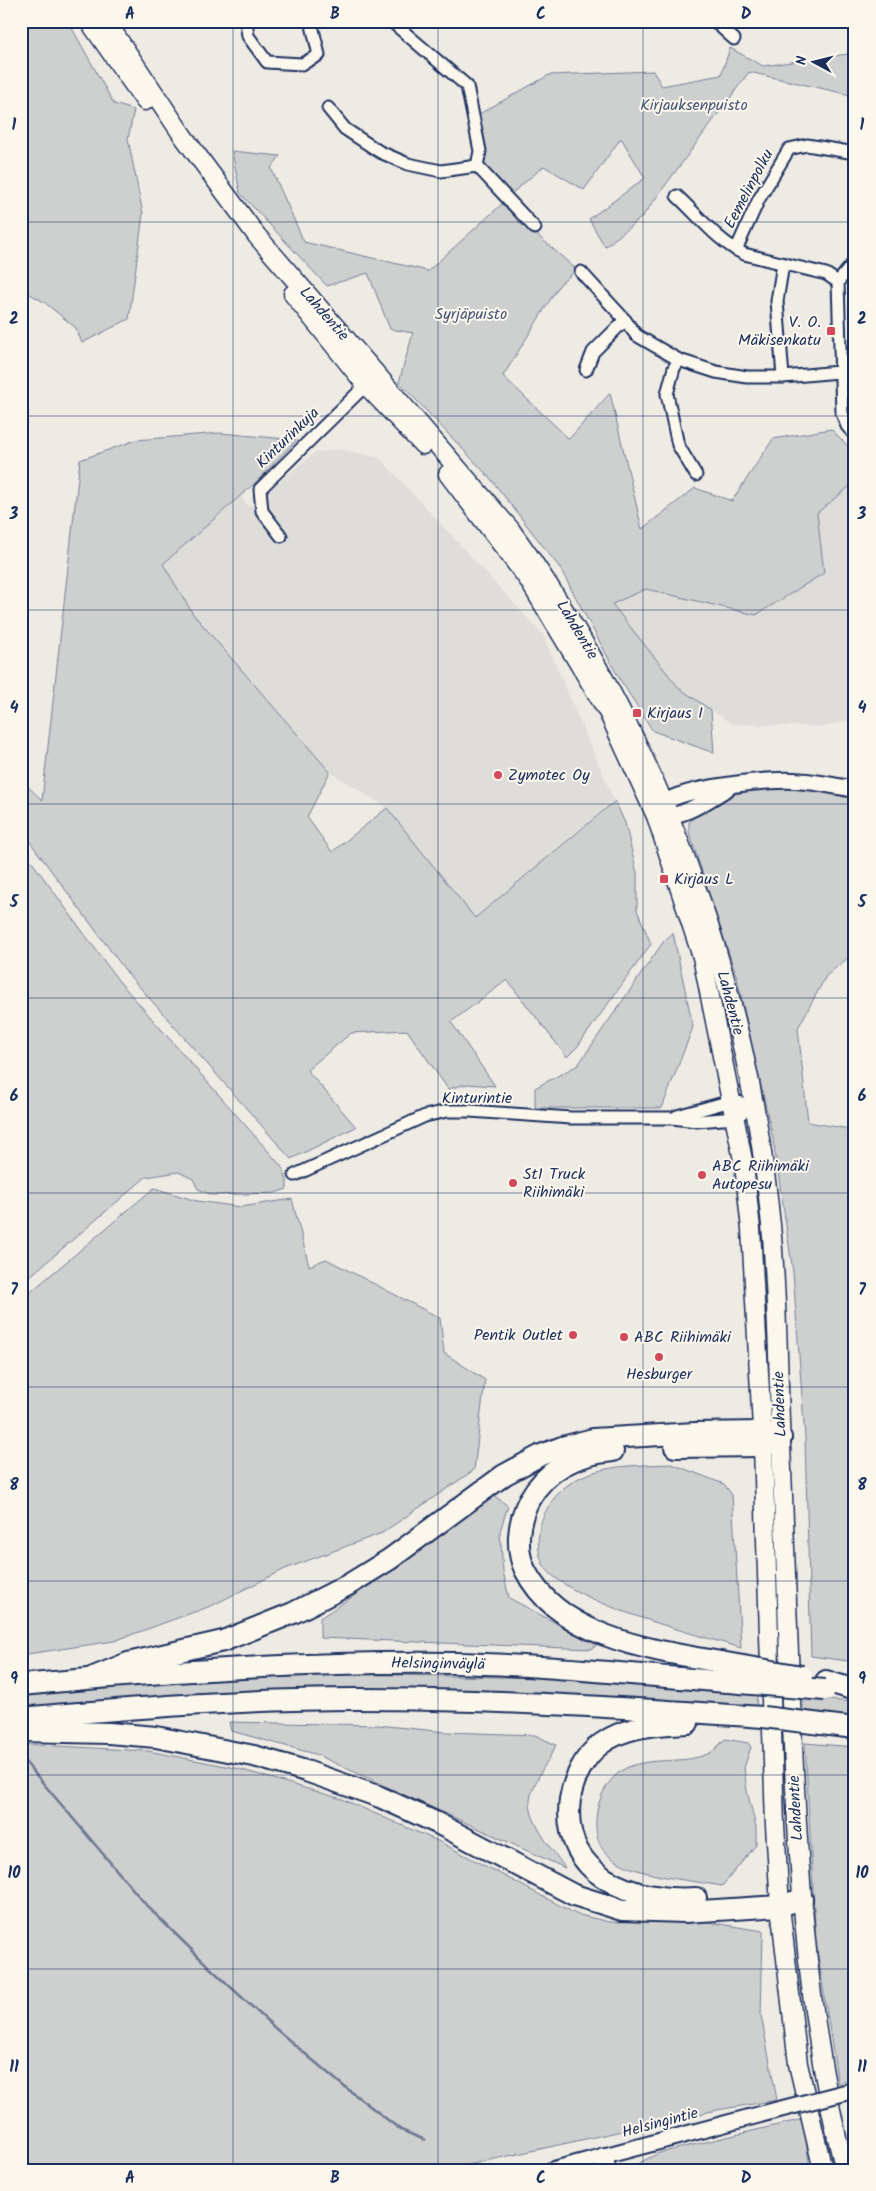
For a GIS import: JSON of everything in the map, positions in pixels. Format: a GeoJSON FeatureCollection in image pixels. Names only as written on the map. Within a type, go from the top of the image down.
{"type":"FeatureCollection","features":[{"type":"Feature","properties":{"kind":"highway"},"geometry":{"type":"LineString","coordinates":[[91,1678],[128,1663],[223,1641],[293,1613],[348,1585],[390,1559],[504,1475],[562,1446],[630,1436],[769,1438]]}},
{"type":"Feature","properties":{"kind":"highway"},"geometry":{"type":"LineString","coordinates":[[741,1674],[644,1648],[578,1623],[557,1610],[536,1588],[523,1564],[519,1538],[524,1514],[530,1500],[546,1478],[558,1467],[574,1458],[599,1452],[769,1438]]}},
{"type":"Feature","properties":{"kind":"highway","name":"Helsinginväylä"},"geometry":{"type":"LineString","coordinates":[[21,1685],[262,1666],[454,1663],[741,1674],[826,1685],[855,1692]]}},
{"type":"Feature","properties":{"kind":"highway"},"geometry":{"type":"LineString","coordinates":[[21,1718],[104,1710],[356,1699],[568,1704],[720,1714],[855,1728]]}},
{"type":"Feature","properties":{"kind":"highway"},"geometry":{"type":"LineString","coordinates":[[720,1714],[689,1723],[634,1728],[600,1744],[584,1763],[571,1792],[568,1812],[573,1838],[580,1853],[597,1873],[613,1885],[642,1895],[681,1899],[802,1899]]}},
{"type":"Feature","properties":{"kind":"highway"},"geometry":{"type":"LineString","coordinates":[[21,1731],[110,1733],[156,1737],[254,1756],[306,1771],[388,1801],[437,1823],[574,1895],[622,1910],[677,1912],[780,1899]]}},
{"type":"Feature","properties":{"kind":"main road","name":"Lahdentie"},"geometry":{"type":"LineString","coordinates":[[90,21],[174,139],[308,314],[371,380]]}},
{"type":"Feature","properties":{"kind":"main road","name":"Lahdentie"},"geometry":{"type":"LineString","coordinates":[[106,21],[183,136],[257,236],[495,533],[528,579],[608,712],[663,812],[702,904],[737,1028],[753,1105],[774,1260],[769,1438],[775,1824],[780,1899],[798,2064],[823,2170]]}},
{"type":"Feature","properties":{"kind":"main road"},"geometry":{"type":"LineString","coordinates":[[663,812],[700,791],[778,780],[803,781],[855,789]]}},
{"type":"Feature","properties":{"kind":"main road","name":"Lahdentie"},"geometry":{"type":"LineString","coordinates":[[663,812],[702,956],[744,1165],[769,1438],[808,1978],[820,2057],[835,2132],[845,2170]]}},
{"type":"Feature","properties":{"kind":"main road","name":"Helsingintie"},"geometry":{"type":"LineString","coordinates":[[552,2170],[605,2163],[777,2110],[855,2090]]}},
{"type":"Feature","properties":{"kind":"street"},"geometry":{"type":"LineString","coordinates":[[246,21],[248,36],[267,62],[302,64],[319,55],[311,21]]}},
{"type":"Feature","properties":{"kind":"street"},"geometry":{"type":"LineString","coordinates":[[391,21],[468,86],[480,152],[477,166]]}},
{"type":"Feature","properties":{"kind":"street"},"geometry":{"type":"LineString","coordinates":[[714,21],[734,39]]}},
{"type":"Feature","properties":{"kind":"street"},"geometry":{"type":"LineString","coordinates":[[328,108],[345,129],[380,152],[408,164],[441,170],[477,166]]}},
{"type":"Feature","properties":{"kind":"street","name":"Eemelinpolku"},"geometry":{"type":"LineString","coordinates":[[736,250],[760,199],[790,149],[807,145],[855,153]]}},
{"type":"Feature","properties":{"kind":"street"},"geometry":{"type":"LineString","coordinates":[[477,166],[535,228]]}},
{"type":"Feature","properties":{"kind":"street"},"geometry":{"type":"LineString","coordinates":[[676,196],[720,239],[736,250],[826,274],[838,282]]}},
{"type":"Feature","properties":{"kind":"street"},"geometry":{"type":"LineString","coordinates":[[855,261],[838,282],[839,372],[842,413],[847,426],[855,435]]}},
{"type":"Feature","properties":{"kind":"street"},"geometry":{"type":"LineString","coordinates":[[783,264],[778,301],[783,377]]}},
{"type":"Feature","properties":{"kind":"street"},"geometry":{"type":"LineString","coordinates":[[581,272],[625,320],[636,335],[679,360],[734,376],[783,377],[839,372]]}},
{"type":"Feature","properties":{"kind":"street"},"geometry":{"type":"LineString","coordinates":[[586,370],[594,352],[625,320]]}},
{"type":"Feature","properties":{"kind":"street"},"geometry":{"type":"LineString","coordinates":[[679,360],[674,368],[668,394],[678,445],[696,475]]}},
{"type":"Feature","properties":{"kind":"street","name":"Kinturinkuja"},"geometry":{"type":"LineString","coordinates":[[281,536],[262,511],[260,489],[371,380]]}},
{"type":"Feature","properties":{"kind":"street","name":"Kinturintie"},"geometry":{"type":"LineString","coordinates":[[295,1175],[425,1116],[447,1111],[571,1118],[672,1118],[697,1121],[753,1105]]}},
{"type":"Feature","properties":{"kind":"street","name":"Kinturintie"},"geometry":{"type":"LineString","coordinates":[[672,1118],[733,1110]]}},
{"type":"Feature","properties":{"kind":"shaded area"},"geometry":{"type":"Polygon","coordinates":[[[340,449],[380,458],[543,635],[614,800],[474,918],[387,808],[330,772],[193,614],[163,564],[241,496],[249,507],[314,453],[340,449]]]}},
{"type":"Feature","properties":{"kind":"shaded area"},"geometry":{"type":"Polygon","coordinates":[[[855,482],[855,719],[822,727],[732,724],[679,688],[611,604],[646,589],[756,615],[824,573],[817,513],[855,482]]]}},
{"type":"Feature","properties":{"kind":"green space"},"geometry":{"type":"Polygon","coordinates":[[[21,21],[68,21],[114,104],[134,110],[128,139],[143,214],[129,319],[82,343],[76,328],[44,302],[21,289],[21,21]]]}},
{"type":"Feature","properties":{"kind":"green space","name":"Kirjauksenpuisto"},"geometry":{"type":"Polygon","coordinates":[[[730,48],[763,66],[855,53],[855,96],[749,72],[642,217],[605,247],[589,219],[645,178],[621,138],[584,190],[544,166],[511,194],[480,164],[479,114],[549,75],[653,71],[662,86],[721,75],[730,48]]]}},
{"type":"Feature","properties":{"kind":"green space","name":"Syrjäpuisto"},"geometry":{"type":"Polygon","coordinates":[[[232,151],[280,156],[271,168],[304,242],[428,271],[502,204],[577,270],[560,284],[503,376],[569,439],[610,393],[642,529],[695,488],[732,501],[773,439],[831,429],[855,453],[855,482],[817,513],[824,573],[756,615],[646,589],[612,604],[679,688],[711,710],[714,753],[653,731],[619,678],[560,568],[490,478],[399,382],[413,333],[390,329],[368,273],[327,286],[240,193],[232,151]]]}},
{"type":"Feature","properties":{"kind":"green space"},"geometry":{"type":"Polygon","coordinates":[[[220,433],[297,440],[255,483],[163,564],[193,614],[330,772],[307,817],[332,852],[387,808],[475,918],[615,801],[625,823],[637,873],[637,910],[651,944],[577,1047],[567,1057],[507,980],[451,1022],[495,1086],[467,1084],[448,1089],[407,1030],[351,1033],[307,1070],[356,1127],[291,1159],[128,974],[21,830],[21,780],[42,800],[80,460],[136,440],[220,433]]]}},
{"type":"Feature","properties":{"kind":"green space"},"geometry":{"type":"Polygon","coordinates":[[[779,785],[855,794],[855,952],[826,976],[798,1028],[808,1122],[855,1130],[855,1662],[811,1656],[805,1438],[793,1272],[773,1139],[737,978],[689,832],[689,822],[720,801],[742,792],[779,785]]]}},
{"type":"Feature","properties":{"kind":"green space"},"geometry":{"type":"Polygon","coordinates":[[[21,847],[118,980],[282,1167],[287,1180],[287,1189],[275,1193],[212,1195],[198,1189],[193,1179],[179,1172],[146,1177],[21,1284],[21,847]]]}},
{"type":"Feature","properties":{"kind":"green space"},"geometry":{"type":"Polygon","coordinates":[[[673,933],[693,1027],[662,1108],[535,1108],[535,1088],[578,1065],[664,941],[673,933]]]}},
{"type":"Feature","properties":{"kind":"green space"},"geometry":{"type":"Polygon","coordinates":[[[154,1188],[197,1201],[241,1207],[292,1199],[309,1266],[326,1259],[440,1318],[444,1353],[485,1380],[474,1470],[382,1533],[285,1569],[211,1606],[114,1641],[21,1655],[21,1300],[154,1188]]]}},
{"type":"Feature","properties":{"kind":"green space"},"geometry":{"type":"Polygon","coordinates":[[[672,1464],[724,1484],[732,1495],[741,1648],[633,1615],[603,1603],[576,1591],[555,1578],[543,1564],[538,1543],[541,1522],[547,1509],[558,1494],[571,1483],[585,1475],[602,1470],[637,1465],[672,1464]]]}},
{"type":"Feature","properties":{"kind":"green space"},"geometry":{"type":"Polygon","coordinates":[[[493,1495],[508,1506],[500,1531],[503,1571],[509,1598],[597,1645],[591,1649],[320,1638],[320,1618],[390,1572],[493,1495]]]}},
{"type":"Feature","properties":{"kind":"green space"},"geometry":{"type":"Polygon","coordinates":[[[341,1674],[549,1678],[757,1693],[756,1711],[549,1695],[21,1711],[21,1693],[95,1687],[341,1674]]]}},
{"type":"Feature","properties":{"kind":"green space"},"geometry":{"type":"Polygon","coordinates":[[[803,1698],[855,1702],[855,1719],[803,1714],[803,1698]]]}},
{"type":"Feature","properties":{"kind":"green space"},"geometry":{"type":"Polygon","coordinates":[[[229,1722],[377,1725],[446,1732],[535,1735],[556,1745],[533,1789],[530,1804],[532,1813],[547,1843],[565,1868],[315,1754],[231,1731],[229,1722]]]}},
{"type":"Feature","properties":{"kind":"green space"},"geometry":{"type":"Polygon","coordinates":[[[725,1739],[748,1743],[751,1747],[744,1768],[747,1791],[756,1827],[756,1845],[722,1886],[659,1876],[642,1871],[627,1866],[604,1851],[596,1832],[597,1811],[603,1792],[620,1771],[646,1762],[687,1759],[708,1754],[725,1739]]]}},
{"type":"Feature","properties":{"kind":"green space"},"geometry":{"type":"Polygon","coordinates":[[[805,1743],[855,1747],[855,2075],[838,2084],[816,1943],[805,1743]]]}},
{"type":"Feature","properties":{"kind":"green space"},"geometry":{"type":"Polygon","coordinates":[[[21,1744],[148,1751],[236,1768],[342,1799],[440,1842],[576,1914],[609,1922],[695,1920],[763,1931],[761,2015],[777,2100],[717,2110],[445,2170],[21,2170],[21,1744]]]}},
{"type":"Feature","properties":{"kind":"green space"},"geometry":{"type":"Polygon","coordinates":[[[803,2119],[810,2170],[633,2170],[639,2163],[659,2153],[803,2119]]]}},
{"type":"Feature","properties":{"kind":"waterway"},"geometry":{"type":"LineString","coordinates":[[21,1757],[147,1906],[207,1965],[276,2029],[341,2084],[401,2130],[425,2140]]}},
{"type":"Feature","properties":{"kind":"place","name":"V. O. Mäkisenkatu"},"geometry":{"type":"Point","coordinates":[831,331]}},
{"type":"Feature","properties":{"kind":"place","name":"Kirjaus I"},"geometry":{"type":"Point","coordinates":[637,713]}},
{"type":"Feature","properties":{"kind":"place","name":"Zymotec Oy"},"geometry":{"type":"Point","coordinates":[498,775]}},
{"type":"Feature","properties":{"kind":"place","name":"Kirjaus L"},"geometry":{"type":"Point","coordinates":[664,879]}},
{"type":"Feature","properties":{"kind":"place","name":"ABC Riihimäki Autopesu"},"geometry":{"type":"Point","coordinates":[702,1175]}},
{"type":"Feature","properties":{"kind":"place","name":"St1 Truck Riihimäki"},"geometry":{"type":"Point","coordinates":[513,1183]}},
{"type":"Feature","properties":{"kind":"place","name":"Pentik Outlet"},"geometry":{"type":"Point","coordinates":[573,1335]}},
{"type":"Feature","properties":{"kind":"place","name":"ABC Riihimäki"},"geometry":{"type":"Point","coordinates":[624,1337]}},
{"type":"Feature","properties":{"kind":"place","name":"Hesburger"},"geometry":{"type":"Point","coordinates":[659,1357]}}]}
